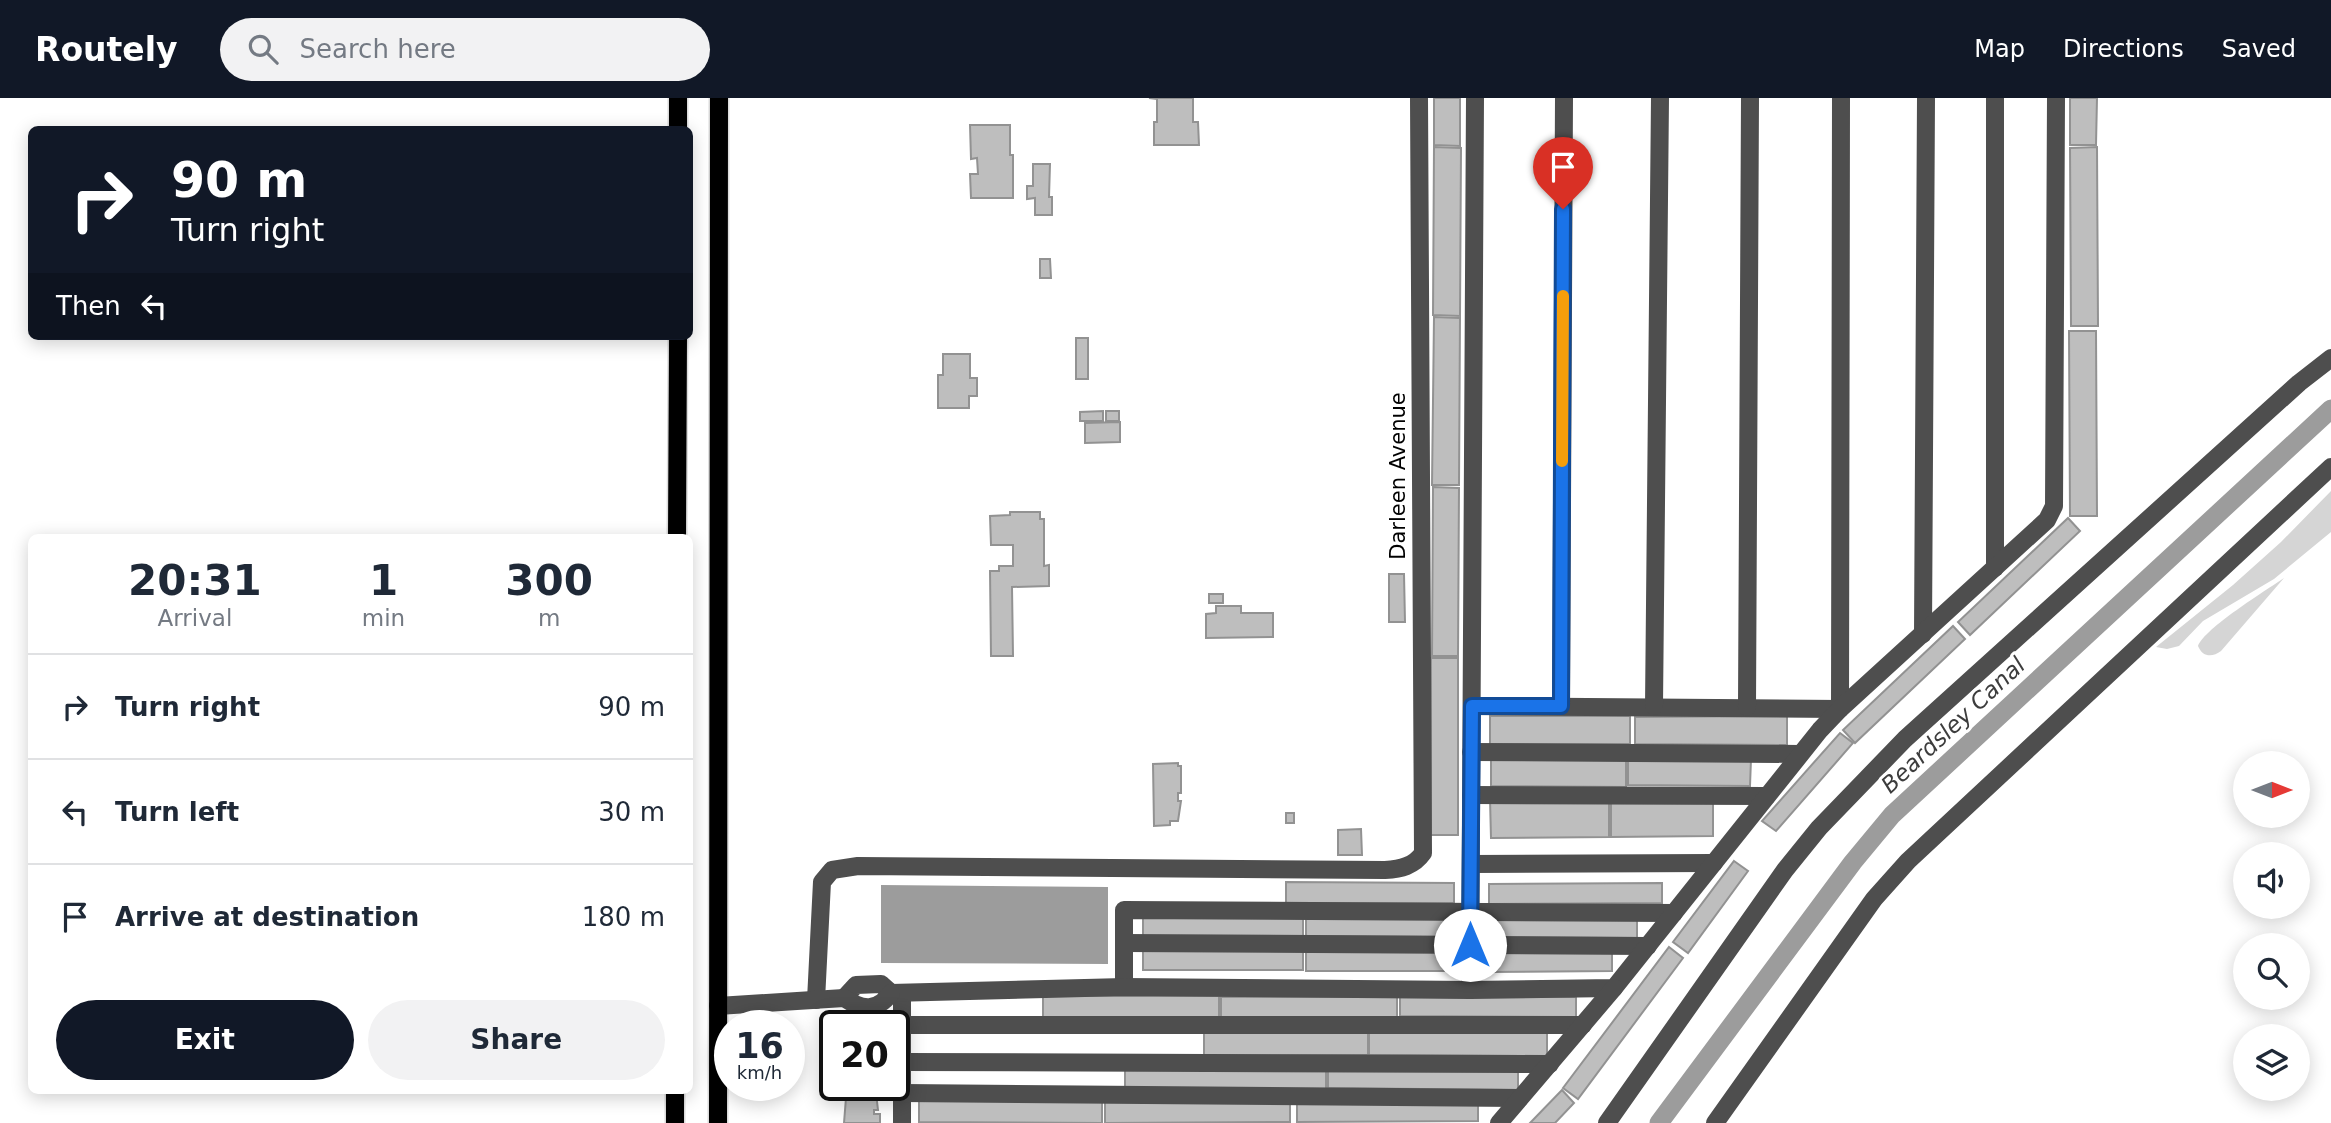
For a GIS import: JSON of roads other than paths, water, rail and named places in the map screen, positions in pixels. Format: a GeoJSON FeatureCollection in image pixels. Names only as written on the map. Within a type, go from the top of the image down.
{"type":"FeatureCollection","features":[{"type":"Feature","properties":{"kind":"main road"},"geometry":{"type":"LineString","coordinates":[[678,98],[678,126]]}},
{"type":"Feature","properties":{"kind":"main road"},"geometry":{"type":"LineString","coordinates":[[718,1123],[719,98]]}},
{"type":"Feature","properties":{"kind":"main road"},"geometry":{"type":"LineString","coordinates":[[677,534],[678,340]]}},
{"type":"Feature","properties":{"kind":"main road"},"geometry":{"type":"LineString","coordinates":[[675,1094],[675,1123]]}},
{"type":"Feature","properties":{"kind":"street","name":"Darleen Avenue"},"geometry":{"type":"LineString","coordinates":[[816,1000],[822,882],[832,870],[858,866],[1392,870],[1418,860],[1423,853],[1419,98]]}},
{"type":"Feature","properties":{"kind":"street"},"geometry":{"type":"LineString","coordinates":[[1470,990],[1475,98]]}},
{"type":"Feature","properties":{"kind":"street"},"geometry":{"type":"LineString","coordinates":[[1561,706],[1564,98]]}},
{"type":"Feature","properties":{"kind":"street"},"geometry":{"type":"LineString","coordinates":[[1654,706],[1660,98]]}},
{"type":"Feature","properties":{"kind":"street"},"geometry":{"type":"LineString","coordinates":[[1747,707],[1750,98]]}},
{"type":"Feature","properties":{"kind":"street"},"geometry":{"type":"LineString","coordinates":[[1840,709],[1842,98]]}},
{"type":"Feature","properties":{"kind":"street"},"geometry":{"type":"LineString","coordinates":[[1923,634],[1926,98]]}},
{"type":"Feature","properties":{"kind":"street"},"geometry":{"type":"LineString","coordinates":[[1995,98],[1995,568]]}},
{"type":"Feature","properties":{"kind":"street"},"geometry":{"type":"LineString","coordinates":[[1499,1123],[1614,988],[1800,754],[1840,709],[2047,520],[2054,506],[2056,98]]}},
{"type":"Feature","properties":{"kind":"street"},"geometry":{"type":"LineString","coordinates":[[1607,1123],[1785,870],[1836,810],[1905,739],[2299,383],[2331,358]]}},
{"type":"Feature","properties":{"kind":"street"},"geometry":{"type":"LineString","coordinates":[[1715,1123],[1874,899],[1908,861],[2331,467]]}},
{"type":"Feature","properties":{"kind":"street"},"geometry":{"type":"LineString","coordinates":[[1472,706],[1840,709]]}},
{"type":"Feature","properties":{"kind":"street"},"geometry":{"type":"LineString","coordinates":[[1471,752],[1800,754]]}},
{"type":"Feature","properties":{"kind":"street"},"geometry":{"type":"LineString","coordinates":[[1471,795],[1767,796]]}},
{"type":"Feature","properties":{"kind":"street"},"geometry":{"type":"LineString","coordinates":[[1471,864],[1714,863]]}},
{"type":"Feature","properties":{"kind":"street"},"geometry":{"type":"LineString","coordinates":[[1124,987],[1124,910],[1674,913]]}},
{"type":"Feature","properties":{"kind":"street"},"geometry":{"type":"LineString","coordinates":[[1124,943],[1648,946]]}},
{"type":"Feature","properties":{"kind":"street"},"geometry":{"type":"LineString","coordinates":[[718,1006],[844,998],[857,1006],[874,1007],[896,993],[1124,987],[1470,990],[1614,988]]}},
{"type":"Feature","properties":{"kind":"street"},"geometry":{"type":"LineString","coordinates":[[896,993],[899,1010]]}},
{"type":"Feature","properties":{"kind":"street"},"geometry":{"type":"LineString","coordinates":[[910,1026],[1583,1025]]}},
{"type":"Feature","properties":{"kind":"street"},"geometry":{"type":"LineString","coordinates":[[910,1062],[1550,1063]]}},
{"type":"Feature","properties":{"kind":"street"},"geometry":{"type":"LineString","coordinates":[[910,1093],[1520,1098]]}},
{"type":"Feature","properties":{"kind":"street"},"geometry":{"type":"LineString","coordinates":[[902,1101],[902,1123]]}},
{"type":"Feature","properties":{"kind":"waterway","name":"Beardsley Canal"},"geometry":{"type":"LineString","coordinates":[[1659,1123],[1853,862],[1892,815],[2331,409]]}}]}
